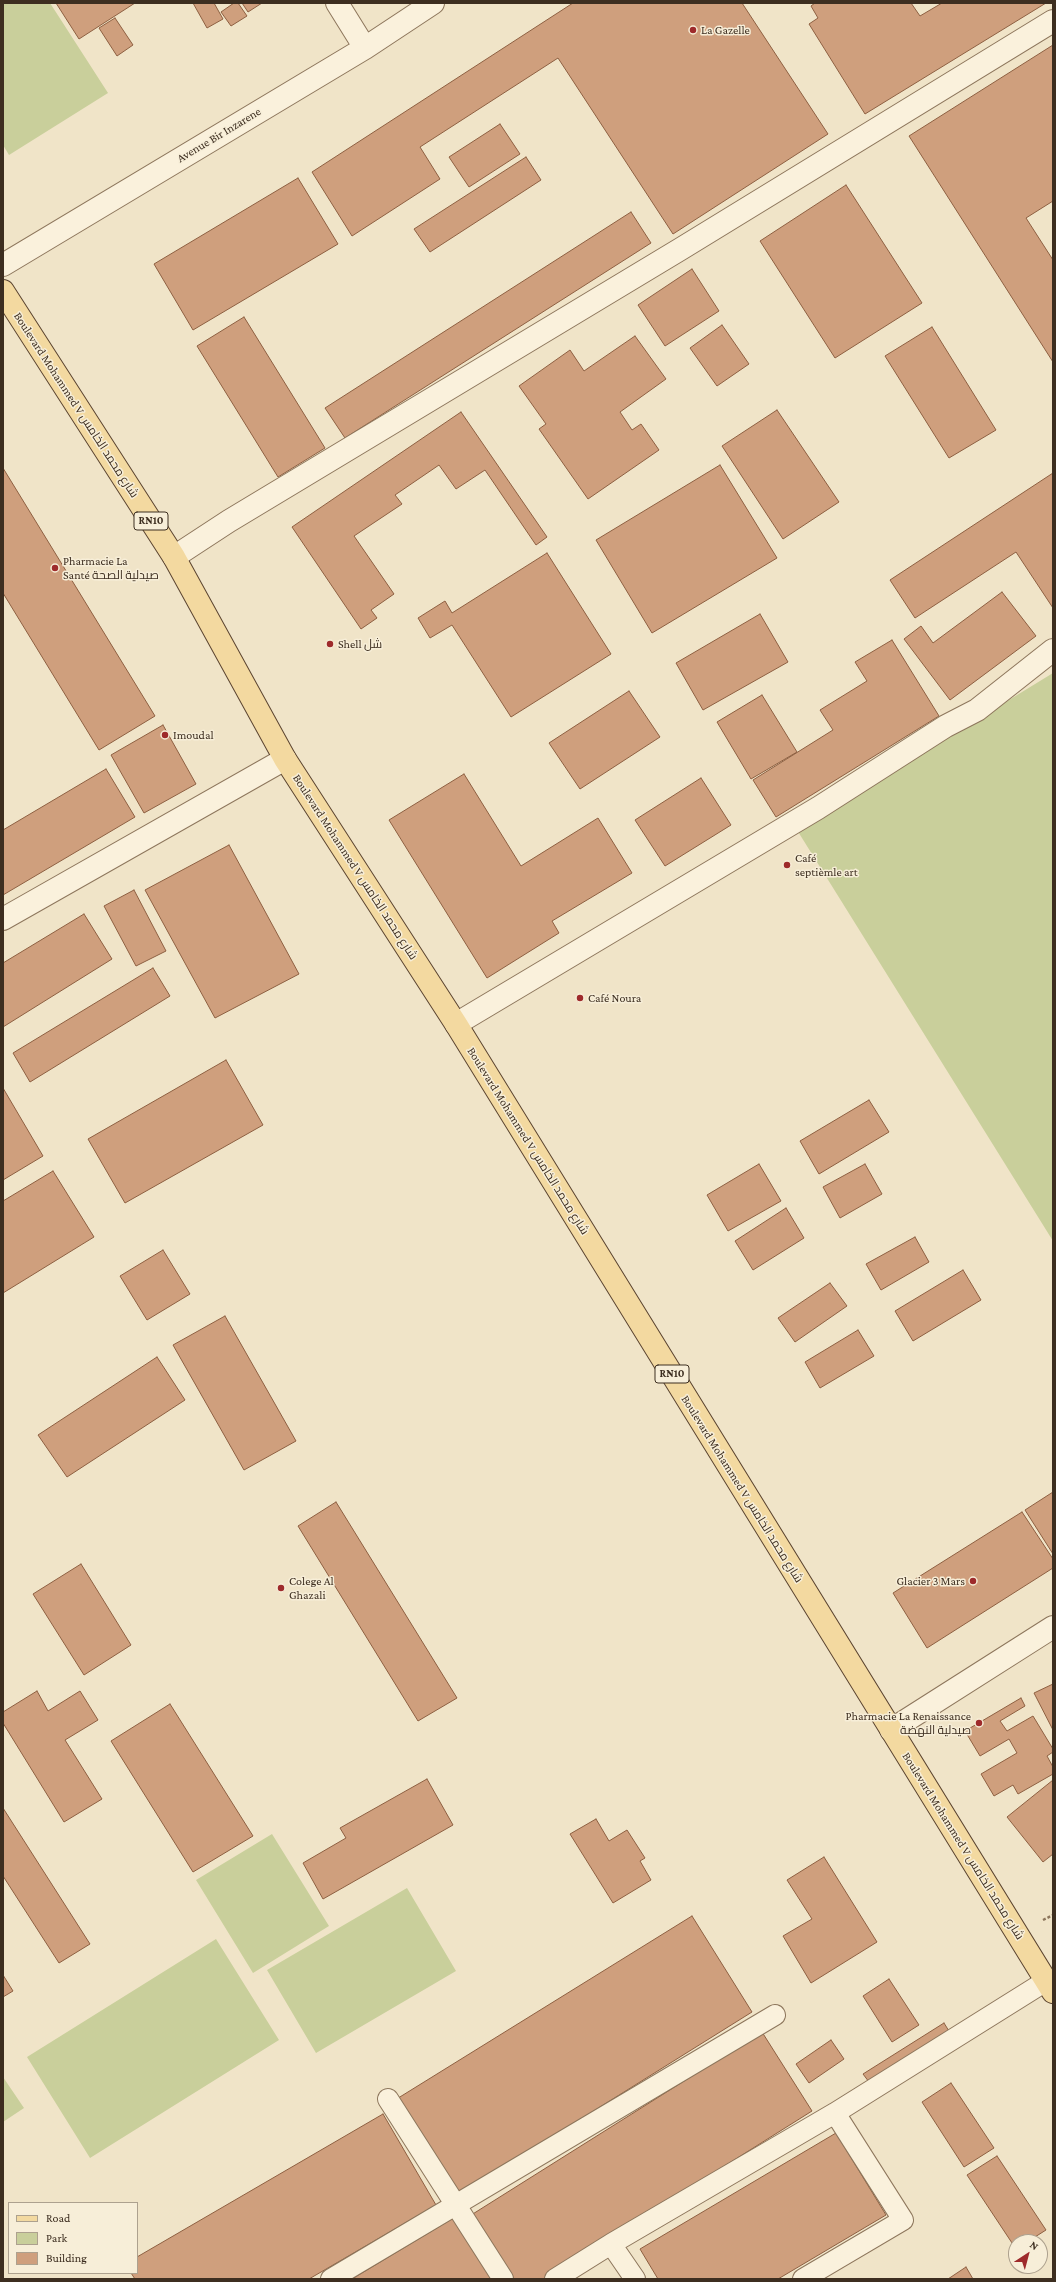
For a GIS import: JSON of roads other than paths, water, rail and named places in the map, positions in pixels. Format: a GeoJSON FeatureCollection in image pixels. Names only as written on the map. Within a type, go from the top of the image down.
{"type":"FeatureCollection","features":[{"type":"Feature","properties":{"kind":"main road","name":"Boulevard Mohammed V شارع محمد الخامس"},"geometry":{"type":"LineString","coordinates":[[3,291],[174,557],[285,758],[456,1024],[1050,1987]]}},
{"type":"Feature","properties":{"kind":"street"},"geometry":{"type":"LineString","coordinates":[[337,3],[365,48]]}},
{"type":"Feature","properties":{"kind":"street","name":"Avenue Bir Inzarene"},"geometry":{"type":"LineString","coordinates":[[3,266],[365,48],[433,3]]}},
{"type":"Feature","properties":{"kind":"street"},"geometry":{"type":"LineString","coordinates":[[174,557],[229,521],[679,250],[1053,21]]}},
{"type":"Feature","properties":{"kind":"street"},"geometry":{"type":"LineString","coordinates":[[456,1024],[818,808],[946,726],[977,710],[1053,650]]}},
{"type":"Feature","properties":{"kind":"street"},"geometry":{"type":"LineString","coordinates":[[3,919],[285,758]]}},
{"type":"Feature","properties":{"kind":"street"},"geometry":{"type":"LineString","coordinates":[[891,1730],[1053,1627]]}},
{"type":"Feature","properties":{"kind":"lane"},"geometry":{"type":"LineString","coordinates":[[555,2279],[611,2244],[1050,1987]]}},
{"type":"Feature","properties":{"kind":"lane"},"geometry":{"type":"LineString","coordinates":[[331,2279],[775,2015]]}},
{"type":"Feature","properties":{"kind":"lane"},"geometry":{"type":"LineString","coordinates":[[388,2099],[503,2279]]}},
{"type":"Feature","properties":{"kind":"lane"},"geometry":{"type":"LineString","coordinates":[[803,2279],[903,2220],[835,2113]]}},
{"type":"Feature","properties":{"kind":"lane"},"geometry":{"type":"LineString","coordinates":[[611,2244],[634,2279]]}},
{"type":"Feature","properties":{"kind":"place","name":"La Gazelle"},"geometry":{"type":"Point","coordinates":[693,30]}},
{"type":"Feature","properties":{"kind":"place","name":"Pharmacie La Santé صيدلية الصحة"},"geometry":{"type":"Point","coordinates":[55,568]}},
{"type":"Feature","properties":{"kind":"place","name":"Shell شل"},"geometry":{"type":"Point","coordinates":[330,644]}},
{"type":"Feature","properties":{"kind":"place","name":"Imoudal"},"geometry":{"type":"Point","coordinates":[165,735]}},
{"type":"Feature","properties":{"kind":"place","name":"Café septièmle art"},"geometry":{"type":"Point","coordinates":[787,865]}},
{"type":"Feature","properties":{"kind":"place","name":"Café Noura"},"geometry":{"type":"Point","coordinates":[580,998]}},
{"type":"Feature","properties":{"kind":"place","name":"Glacier 3 Mars"},"geometry":{"type":"Point","coordinates":[973,1581]}},
{"type":"Feature","properties":{"kind":"place","name":"Colege Al Ghazali"},"geometry":{"type":"Point","coordinates":[281,1588]}},
{"type":"Feature","properties":{"kind":"place","name":"Pharmacie La Renaissance صيدلية النهضة"},"geometry":{"type":"Point","coordinates":[979,1723]}}]}
